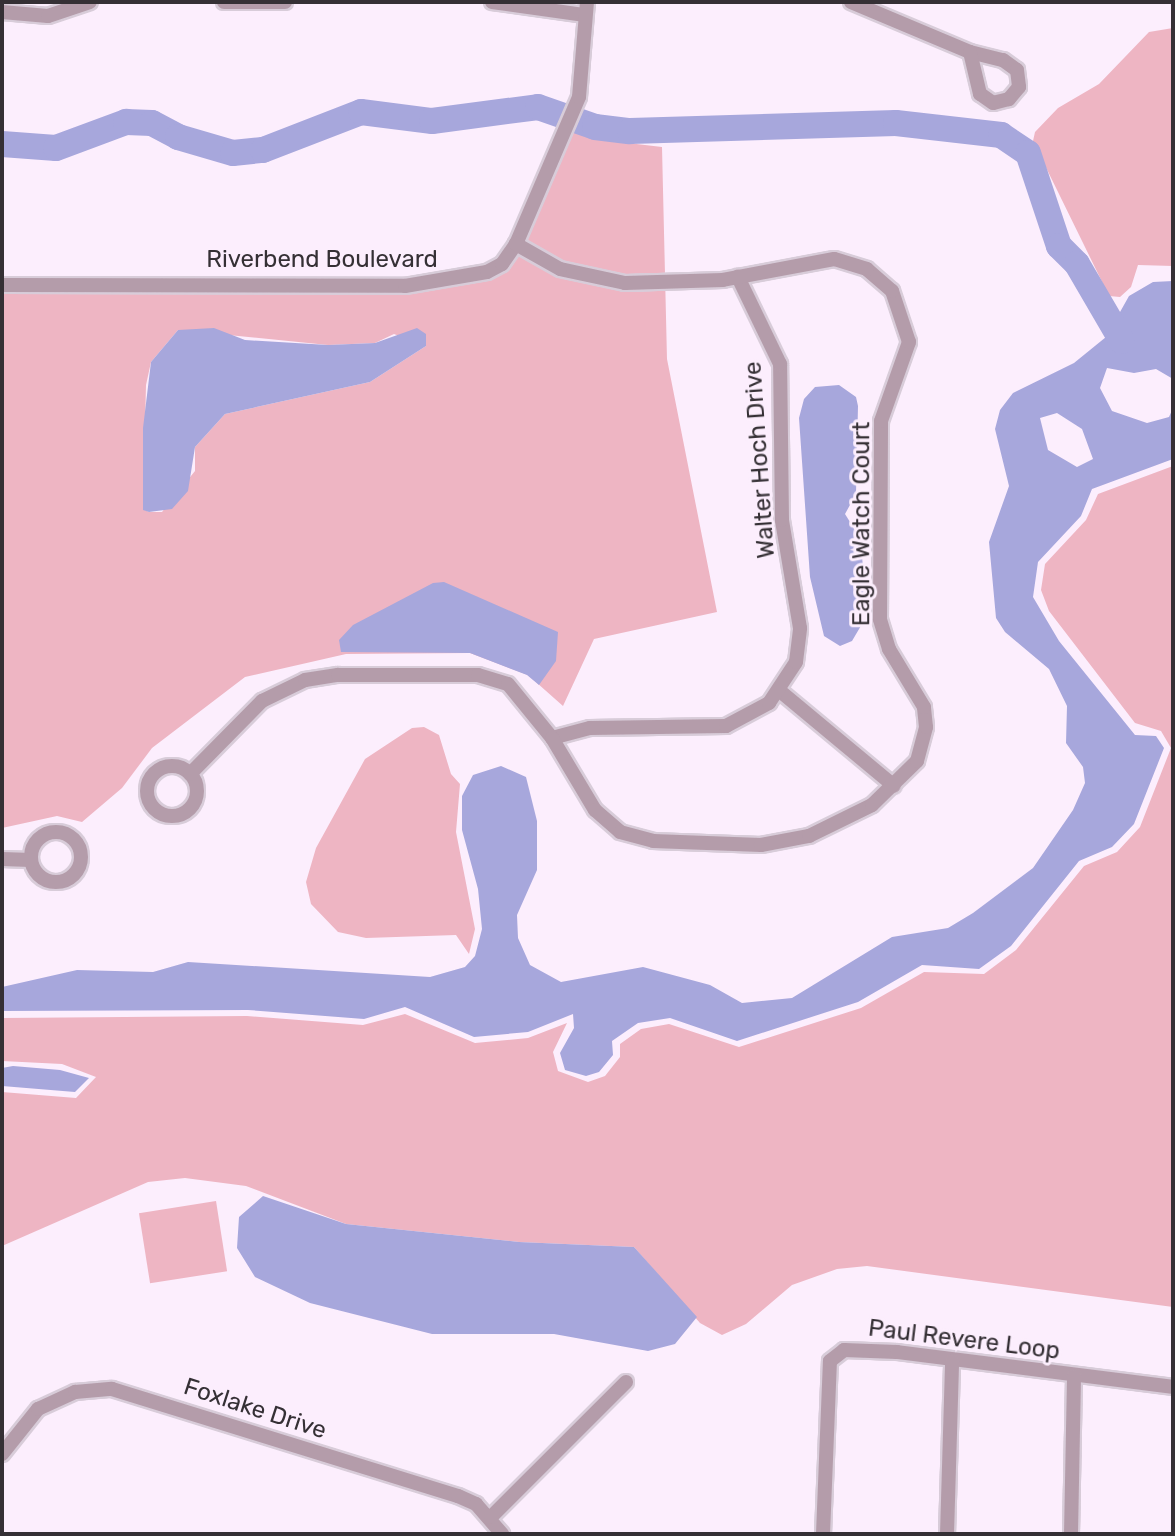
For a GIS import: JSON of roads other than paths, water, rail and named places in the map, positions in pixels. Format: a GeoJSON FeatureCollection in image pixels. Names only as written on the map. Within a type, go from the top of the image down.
{"type":"FeatureCollection","features":[{"type":"Feature","properties":{"kind":"street"},"geometry":{"type":"LineString","coordinates":[[2,12],[48,16],[90,2]]}},
{"type":"Feature","properties":{"kind":"street"},"geometry":{"type":"LineString","coordinates":[[224,2],[285,2]]}},
{"type":"Feature","properties":{"kind":"street"},"geometry":{"type":"LineString","coordinates":[[492,2],[586,9]]}},
{"type":"Feature","properties":{"kind":"street"},"geometry":{"type":"LineString","coordinates":[[851,2],[970,52]]}},
{"type":"Feature","properties":{"kind":"street","name":"Riverbend Boulevard"},"geometry":{"type":"LineString","coordinates":[[2,285],[177,281],[405,286],[487,272],[502,264],[516,244],[579,97],[586,9]]}},
{"type":"Feature","properties":{"kind":"street","name":"Eagle Watch Court"},"geometry":{"type":"LineString","coordinates":[[190,774],[262,701],[322,676],[493,678],[520,694],[552,738],[595,810],[620,832],[653,841],[739,845],[794,840],[846,821],[894,786],[917,761],[926,727],[919,691],[889,649],[880,619],[881,421],[906,357],[907,323],[892,291],[850,262],[817,259],[738,277],[625,283],[560,269],[516,244]]}},
{"type":"Feature","properties":{"kind":"street","name":"Walter Hoch Drive"},"geometry":{"type":"LineString","coordinates":[[552,738],[590,728],[726,726],[756,713],[780,691],[796,662],[800,628],[782,520],[782,381],[775,348],[738,277]]}},
{"type":"Feature","properties":{"kind":"street"},"geometry":{"type":"LineString","coordinates":[[780,691],[894,786]]}},
{"type":"Feature","properties":{"kind":"street"},"geometry":{"type":"LineString","coordinates":[[2,859],[31,860]]}},
{"type":"Feature","properties":{"kind":"street","name":"Paul Revere Loop"},"geometry":{"type":"LineString","coordinates":[[823,1534],[830,1361],[859,1347],[1173,1387]]}},
{"type":"Feature","properties":{"kind":"street"},"geometry":{"type":"LineString","coordinates":[[947,1534],[952,1361]]}},
{"type":"Feature","properties":{"kind":"street"},"geometry":{"type":"LineString","coordinates":[[1071,1534],[1074,1376]]}},
{"type":"Feature","properties":{"kind":"street"},"geometry":{"type":"LineString","coordinates":[[491,1517],[626,1382]]}},
{"type":"Feature","properties":{"kind":"street","name":"Foxlake Drive"},"geometry":{"type":"LineString","coordinates":[[2,1454],[38,1409],[75,1392],[112,1389],[447,1492],[476,1504],[491,1517],[502,1534]]}},
{"type":"Feature","properties":{"kind":"water"},"geometry":{"type":"Polygon","coordinates":[[[1173,281],[1173,379],[1156,369],[1134,373],[1107,368],[1100,388],[1112,411],[1147,423],[1169,417],[1173,408],[1173,459],[1092,489],[1081,516],[1038,562],[1033,597],[1059,641],[1135,735],[1156,736],[1164,748],[1134,824],[1112,847],[1079,861],[1011,946],[979,969],[922,965],[858,1002],[737,1041],[670,1018],[638,1023],[612,1041],[613,1055],[599,1072],[586,1076],[565,1070],[560,1053],[574,1028],[573,1014],[528,1032],[474,1037],[405,1007],[364,1019],[248,1010],[2,1011],[2,987],[77,970],[153,972],[188,962],[430,977],[465,967],[475,956],[482,929],[478,889],[462,830],[462,796],[473,775],[501,766],[526,777],[537,821],[537,870],[517,915],[518,938],[530,965],[561,982],[643,967],[710,985],[742,1003],[792,998],[892,937],[948,928],[973,913],[1033,868],[1073,810],[1085,783],[1083,767],[1066,743],[1067,706],[1049,669],[1005,632],[996,618],[989,542],[1009,486],[995,429],[1000,410],[1013,393],[1074,363],[1106,337],[1129,296],[1153,282],[1173,281]],[[1057,413],[1040,418],[1048,450],[1077,467],[1093,459],[1082,429],[1057,413]]]}},
{"type":"Feature","properties":{"kind":"water"},"geometry":{"type":"Polygon","coordinates":[[[214,328],[245,340],[328,345],[375,343],[417,328],[426,334],[426,346],[370,382],[225,414],[195,447],[188,491],[172,509],[143,510],[143,428],[151,362],[178,330],[214,328]]]}},
{"type":"Feature","properties":{"kind":"water"},"geometry":{"type":"Polygon","coordinates":[[[839,385],[856,397],[858,406],[856,494],[845,514],[860,538],[864,576],[862,624],[852,641],[840,646],[824,636],[810,577],[799,418],[804,399],[815,387],[839,385]]]}},
{"type":"Feature","properties":{"kind":"water"},"geometry":{"type":"Polygon","coordinates":[[[444,582],[558,632],[556,661],[539,685],[527,675],[470,653],[341,652],[339,640],[353,625],[433,583],[444,582]]]}},
{"type":"Feature","properties":{"kind":"water"},"geometry":{"type":"Polygon","coordinates":[[[2,1068],[60,1070],[89,1078],[75,1092],[2,1086],[2,1068]]]}},
{"type":"Feature","properties":{"kind":"water"},"geometry":{"type":"Polygon","coordinates":[[[263,1196],[346,1224],[519,1242],[634,1247],[697,1317],[675,1344],[648,1351],[554,1334],[432,1334],[310,1303],[255,1277],[237,1248],[239,1217],[263,1196]]]}},
{"type":"Feature","properties":{"kind":"waterway"},"geometry":{"type":"LineString","coordinates":[[2,144],[56,148],[126,122],[152,123],[178,137],[233,153],[263,150],[361,112],[432,121],[538,107],[595,127],[630,131],[896,123],[1001,135],[1028,153],[1059,246],[1077,264],[1122,341]]}}]}
